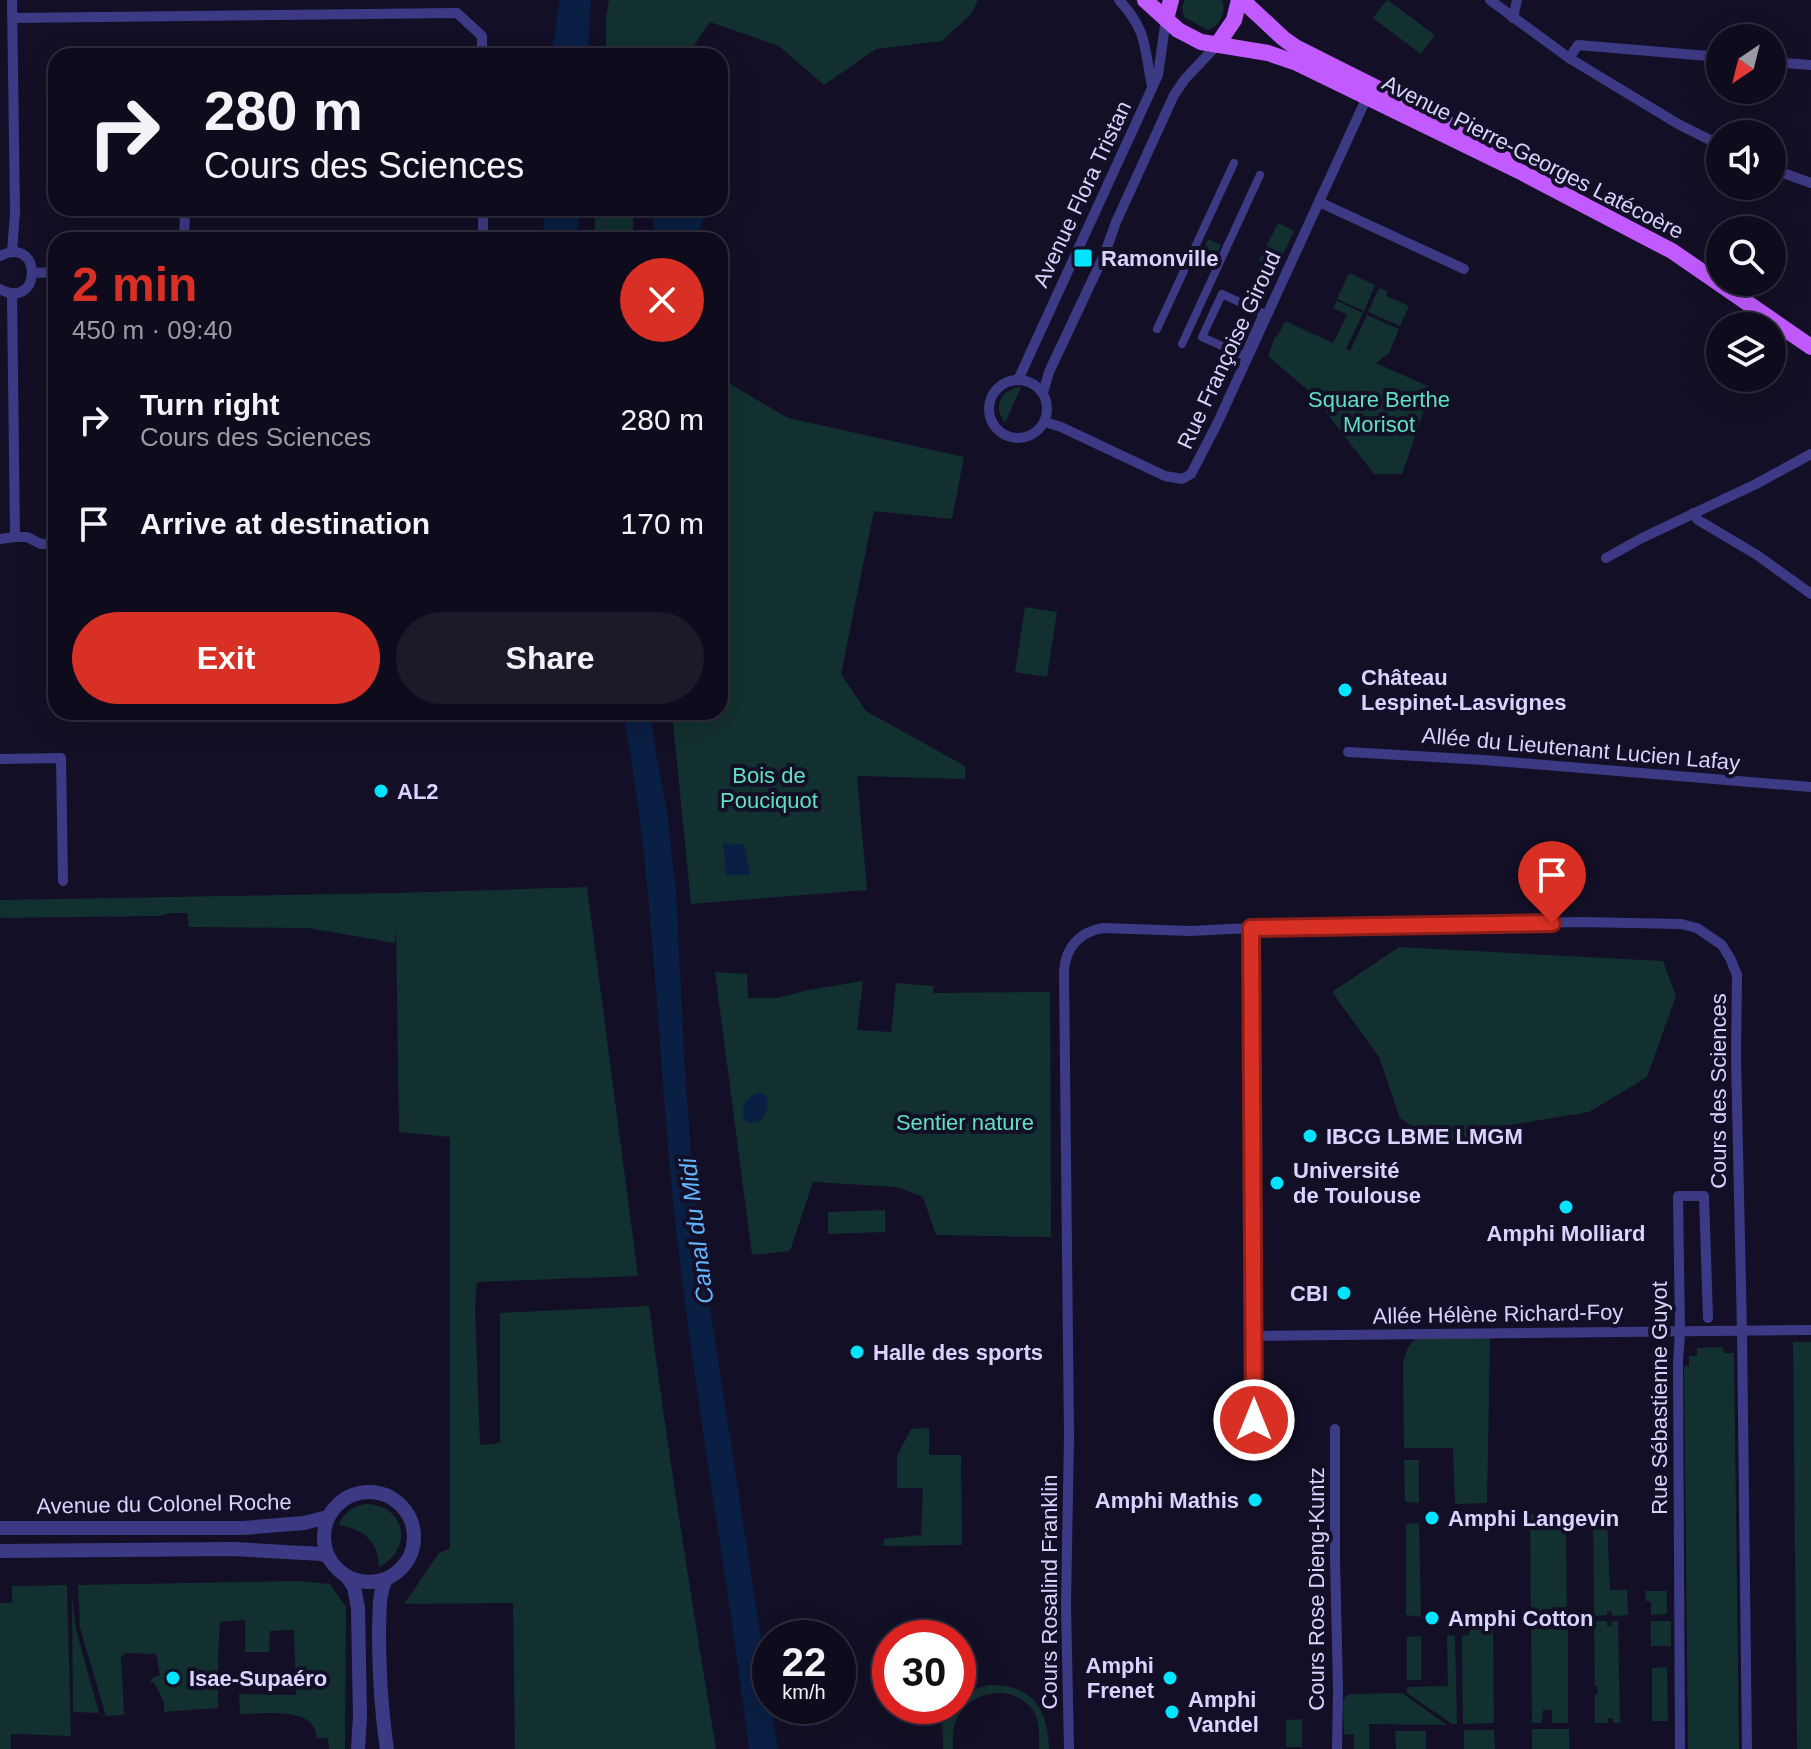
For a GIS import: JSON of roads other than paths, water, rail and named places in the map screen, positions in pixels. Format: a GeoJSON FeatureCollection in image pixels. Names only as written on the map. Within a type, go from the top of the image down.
{"type":"FeatureCollection","features":[{"type":"Feature","properties":{"kind":"main road"},"geometry":{"type":"LineString","coordinates":[[1145,0],[1166,19],[1171,0]]}},
{"type":"Feature","properties":{"kind":"main road"},"geometry":{"type":"LineString","coordinates":[[1217,45],[1234,20],[1241,0]]}},
{"type":"Feature","properties":{"kind":"main road","name":"Avenue Pierre-Georges Latécoère"},"geometry":{"type":"LineString","coordinates":[[1241,0],[1297,48],[1638,221],[1706,261]]}},
{"type":"Feature","properties":{"kind":"main road","name":"Avenue Pierre-Georges Latécoère"},"geometry":{"type":"LineString","coordinates":[[1166,19],[1178,30],[1205,44],[1279,55],[1519,171],[1672,251],[1811,347]]}},
{"type":"Feature","properties":{"kind":"main road"},"geometry":{"type":"LineString","coordinates":[[1756,296],[1811,335]]}},
{"type":"Feature","properties":{"kind":"street"},"geometry":{"type":"LineString","coordinates":[[12,0],[15,212],[12,252]]}},
{"type":"Feature","properties":{"kind":"street"},"geometry":{"type":"LineString","coordinates":[[1119,0],[1135,20],[1144,40],[1153,88]]}},
{"type":"Feature","properties":{"kind":"street"},"geometry":{"type":"LineString","coordinates":[[1490,0],[1569,58],[1706,138]]}},
{"type":"Feature","properties":{"kind":"street"},"geometry":{"type":"LineString","coordinates":[[1513,18],[1517,0]]}},
{"type":"Feature","properties":{"kind":"street"},"geometry":{"type":"LineString","coordinates":[[13,18],[457,13],[482,36],[482,48]]}},
{"type":"Feature","properties":{"kind":"street","name":"Avenue Flora Tristan"},"geometry":{"type":"LineString","coordinates":[[1018,380],[1153,88],[1158,75],[1166,19]]}},
{"type":"Feature","properties":{"kind":"street","name":"Avenue Flora Tristan"},"geometry":{"type":"LineString","coordinates":[[1043,393],[1049,372],[1174,95],[1217,45]]}},
{"type":"Feature","properties":{"kind":"street"},"geometry":{"type":"LineString","coordinates":[[1569,58],[1578,45],[1706,56]]}},
{"type":"Feature","properties":{"kind":"street"},"geometry":{"type":"LineString","coordinates":[[1786,63],[1811,65]]}},
{"type":"Feature","properties":{"kind":"street","name":"Rue Françoise Giroud"},"geometry":{"type":"LineString","coordinates":[[1045,422],[1165,476],[1182,479],[1191,474],[1217,424],[1367,97]]}},
{"type":"Feature","properties":{"kind":"street"},"geometry":{"type":"LineString","coordinates":[[1157,329],[1234,163]]}},
{"type":"Feature","properties":{"kind":"street"},"geometry":{"type":"LineString","coordinates":[[1786,174],[1811,183]]}},
{"type":"Feature","properties":{"kind":"street"},"geometry":{"type":"LineString","coordinates":[[1182,344],[1260,175]]}},
{"type":"Feature","properties":{"kind":"street"},"geometry":{"type":"LineString","coordinates":[[1319,202],[1464,269]]}},
{"type":"Feature","properties":{"kind":"street"},"geometry":{"type":"LineString","coordinates":[[0,256],[12,252],[24,256],[29,260],[33,273],[29,285],[18,293],[0,289]]}},
{"type":"Feature","properties":{"kind":"street"},"geometry":{"type":"LineString","coordinates":[[33,273],[48,272]]}},
{"type":"Feature","properties":{"kind":"street"},"geometry":{"type":"LineString","coordinates":[[12,294],[15,537]]}},
{"type":"Feature","properties":{"kind":"street"},"geometry":{"type":"LineString","coordinates":[[1222,294],[1263,313],[1244,356],[1202,337],[1222,294]]}},
{"type":"Feature","properties":{"kind":"street"},"geometry":{"type":"LineString","coordinates":[[1018,380],[1031,383],[1043,393],[1048,413],[1045,422],[1033,435],[1015,439],[1000,433],[992,423],[989,410],[993,394],[1004,384],[1018,380]]}},
{"type":"Feature","properties":{"kind":"street"},"geometry":{"type":"LineString","coordinates":[[1606,558],[1811,454]]}},
{"type":"Feature","properties":{"kind":"street"},"geometry":{"type":"LineString","coordinates":[[1693,513],[1698,520],[1757,555],[1811,594]]}},
{"type":"Feature","properties":{"kind":"street"},"geometry":{"type":"LineString","coordinates":[[0,539],[27,537],[48,544]]}},
{"type":"Feature","properties":{"kind":"street","name":"Allée du Lieutenant Lucien Lafay"},"geometry":{"type":"LineString","coordinates":[[1348,752],[1811,787]]}},
{"type":"Feature","properties":{"kind":"street"},"geometry":{"type":"LineString","coordinates":[[0,759],[61,758],[63,881]]}},
{"type":"Feature","properties":{"kind":"street","name":"Cours des Sciences"},"geometry":{"type":"LineString","coordinates":[[1069,1361],[1064,972],[1066,953],[1078,939],[1097,928],[1190,931],[1581,922],[1681,924],[1710,935],[1722,945],[1737,975],[1747,1749]]}},
{"type":"Feature","properties":{"kind":"street"},"geometry":{"type":"LineString","coordinates":[[1241,1434],[1255,1425],[1251,928]]}},
{"type":"Feature","properties":{"kind":"street","name":"Rue Sébastienne Guyot"},"geometry":{"type":"LineString","coordinates":[[1680,1749],[1678,1196],[1704,1196],[1708,1318]]}},
{"type":"Feature","properties":{"kind":"street","name":"Allée Hélène Richard-Foy"},"geometry":{"type":"LineString","coordinates":[[1254,1336],[1811,1330]]}},
{"type":"Feature","properties":{"kind":"street","name":"Cours Rosalind Franklin"},"geometry":{"type":"LineString","coordinates":[[1069,1361],[1066,1604],[1069,1749]]}},
{"type":"Feature","properties":{"kind":"street","name":"Cours Rose Dieng-Kuntz"},"geometry":{"type":"LineString","coordinates":[[1335,1429],[1337,1749]]}},
{"type":"Feature","properties":{"kind":"street"},"geometry":{"type":"LineString","coordinates":[[347,1577],[374,1582],[386,1579],[406,1564],[413,1547],[413,1528],[402,1506],[392,1498],[365,1492],[347,1497],[328,1517],[323,1535],[328,1557],[354,1587],[358,1608],[358,1749]]}},
{"type":"Feature","properties":{"kind":"street","name":"Avenue du Colonel Roche"},"geometry":{"type":"LineString","coordinates":[[0,1528],[243,1528],[304,1523],[328,1517]]}},
{"type":"Feature","properties":{"kind":"street","name":"Avenue du Colonel Roche"},"geometry":{"type":"LineString","coordinates":[[0,1551],[233,1549],[322,1554],[328,1557]]}},
{"type":"Feature","properties":{"kind":"street"},"geometry":{"type":"LineString","coordinates":[[386,1579],[380,1599],[379,1648],[381,1706],[387,1749]]}},
{"type":"Feature","properties":{"kind":"water"},"geometry":{"type":"Polygon","coordinates":[[[560,0],[591,0],[588,48],[552,48],[560,0]]]}},
{"type":"Feature","properties":{"kind":"water"},"geometry":{"type":"Polygon","coordinates":[[[544,216],[578,216],[578,232],[543,232],[544,216]]]}},
{"type":"Feature","properties":{"kind":"water"},"geometry":{"type":"Polygon","coordinates":[[[653,216],[705,216],[698,232],[654,232],[653,216]]]}},
{"type":"Feature","properties":{"kind":"water","name":"Canal du Midi"},"geometry":{"type":"Polygon","coordinates":[[[624,720],[651,720],[667,812],[676,891],[693,1183],[758,1620],[752,1620],[752,1724],[774,1724],[778,1749],[749,1749],[674,1211],[642,836],[624,720]]]}},
{"type":"Feature","properties":{"kind":"water"},"geometry":{"type":"Polygon","coordinates":[[[723,843],[744,844],[750,875],[726,875],[723,843]]]}},
{"type":"Feature","properties":{"kind":"water"},"geometry":{"type":"Polygon","coordinates":[[[757,1093],[767,1097],[767,1109],[758,1121],[748,1122],[743,1118],[743,1106],[749,1097],[757,1093]]]}},
{"type":"Feature","properties":{"kind":"place","name":"Ramonville"},"geometry":{"type":"Point","coordinates":[1083,258]}},
{"type":"Feature","properties":{"kind":"place","name":"Château Lespinet-Lasvignes"},"geometry":{"type":"Point","coordinates":[1345,690]}},
{"type":"Feature","properties":{"kind":"place","name":"AL2"},"geometry":{"type":"Point","coordinates":[381,791]}},
{"type":"Feature","properties":{"kind":"place","name":"IBCG LBME LMGM"},"geometry":{"type":"Point","coordinates":[1310,1136]}},
{"type":"Feature","properties":{"kind":"place","name":"Université de Toulouse"},"geometry":{"type":"Point","coordinates":[1277,1183]}},
{"type":"Feature","properties":{"kind":"place","name":"Amphi Molliard"},"geometry":{"type":"Point","coordinates":[1566,1207]}},
{"type":"Feature","properties":{"kind":"place","name":"CBI"},"geometry":{"type":"Point","coordinates":[1344,1293]}},
{"type":"Feature","properties":{"kind":"place","name":"Halle des sports"},"geometry":{"type":"Point","coordinates":[857,1352]}},
{"type":"Feature","properties":{"kind":"place","name":"Amphi Mathis"},"geometry":{"type":"Point","coordinates":[1255,1500]}},
{"type":"Feature","properties":{"kind":"place","name":"Amphi Langevin"},"geometry":{"type":"Point","coordinates":[1432,1518]}},
{"type":"Feature","properties":{"kind":"place","name":"Amphi Cotton"},"geometry":{"type":"Point","coordinates":[1432,1618]}},
{"type":"Feature","properties":{"kind":"place","name":"Isae-Supaéro"},"geometry":{"type":"Point","coordinates":[173,1678]}},
{"type":"Feature","properties":{"kind":"place","name":"Amphi Frenet"},"geometry":{"type":"Point","coordinates":[1170,1678]}},
{"type":"Feature","properties":{"kind":"place","name":"Amphi Vandel"},"geometry":{"type":"Point","coordinates":[1172,1712]}},
{"type":"Feature","properties":{"kind":"park label","name":"Square Berthe Morisot"},"geometry":{"type":"Point","coordinates":[1379,412]}},
{"type":"Feature","properties":{"kind":"park label","name":"Bois de Pouciquot"},"geometry":{"type":"Point","coordinates":[769,788]}},
{"type":"Feature","properties":{"kind":"park label","name":"Sentier nature"},"geometry":{"type":"Point","coordinates":[965,1122]}}]}
